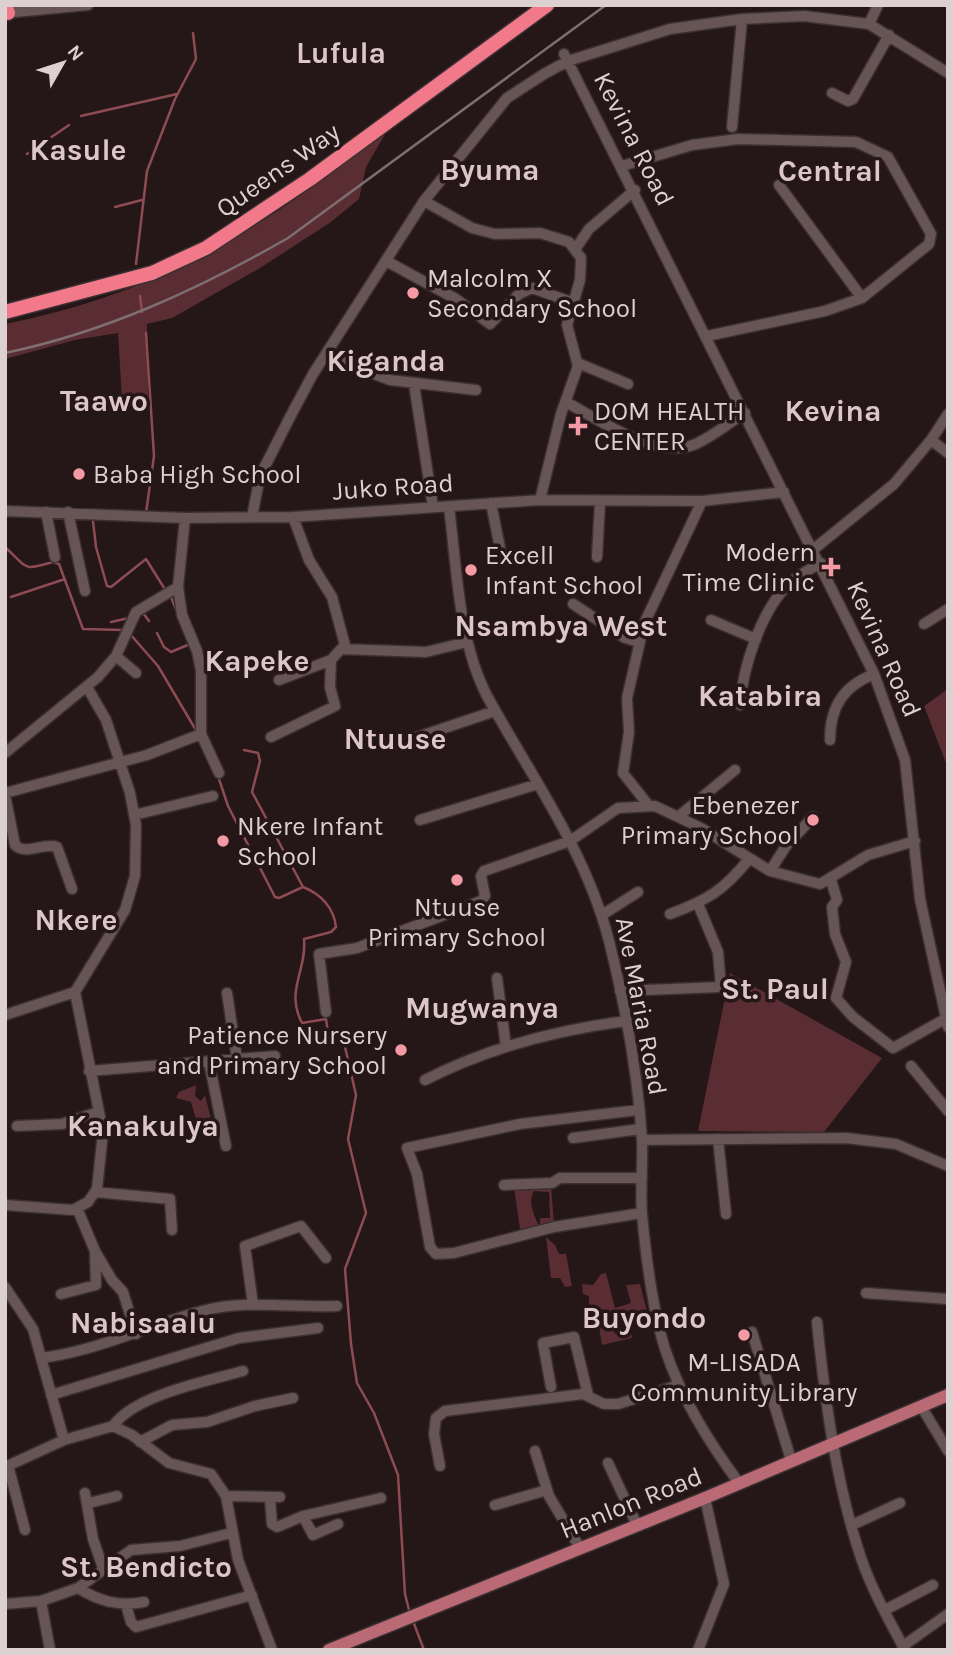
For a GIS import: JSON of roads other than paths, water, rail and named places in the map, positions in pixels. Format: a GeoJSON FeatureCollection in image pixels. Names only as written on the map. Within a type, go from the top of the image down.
{"type":"FeatureCollection","features":[{"type":"Feature","properties":{"kind":"highway","name":"Queens Way"},"geometry":{"type":"LineString","coordinates":[[5,312],[152,273],[206,248],[310,179],[547,5]]}},
{"type":"Feature","properties":{"kind":"main road","name":"Hanlon Road"},"geometry":{"type":"LineString","coordinates":[[329,1650],[705,1498],[948,1395]]}},
{"type":"Feature","properties":{"kind":"street"},"geometry":{"type":"LineString","coordinates":[[6,10],[88,5]]}},
{"type":"Feature","properties":{"kind":"street"},"geometry":{"type":"LineString","coordinates":[[869,23],[877,5]]}},
{"type":"Feature","properties":{"kind":"street"},"geometry":{"type":"LineString","coordinates":[[252,517],[266,460],[313,374],[388,262],[424,201],[507,98],[566,57],[670,29],[741,19],[804,16],[869,23],[948,73]]}},
{"type":"Feature","properties":{"kind":"street"},"geometry":{"type":"LineString","coordinates":[[732,127],[741,19]]}},
{"type":"Feature","properties":{"kind":"street"},"geometry":{"type":"LineString","coordinates":[[832,93],[848,101],[853,99],[889,35]]}},
{"type":"Feature","properties":{"kind":"street","name":"Kevina Road"},"geometry":{"type":"LineString","coordinates":[[566,57],[635,190],[874,674],[905,760],[920,899],[947,1023]]}},
{"type":"Feature","properties":{"kind":"street"},"geometry":{"type":"LineString","coordinates":[[622,166],[692,145],[738,139],[856,142],[888,157],[932,240],[862,298],[825,311],[707,336]]}},
{"type":"Feature","properties":{"kind":"street"},"geometry":{"type":"LineString","coordinates":[[779,185],[862,298]]}},
{"type":"Feature","properties":{"kind":"street"},"geometry":{"type":"LineString","coordinates":[[576,248],[589,229],[635,190]]}},
{"type":"Feature","properties":{"kind":"street"},"geometry":{"type":"LineString","coordinates":[[424,201],[472,228],[503,234],[540,233],[576,248]]}},
{"type":"Feature","properties":{"kind":"street"},"geometry":{"type":"LineString","coordinates":[[540,500],[565,402],[578,363],[567,325],[582,268],[576,248]]}},
{"type":"Feature","properties":{"kind":"street"},"geometry":{"type":"LineString","coordinates":[[388,262],[456,299],[491,324],[519,294],[532,288],[573,303]]}},
{"type":"Feature","properties":{"kind":"street"},"geometry":{"type":"LineString","coordinates":[[327,356],[390,380],[476,390]]}},
{"type":"Feature","properties":{"kind":"street"},"geometry":{"type":"LineString","coordinates":[[578,363],[628,384]]}},
{"type":"Feature","properties":{"kind":"street"},"geometry":{"type":"LineString","coordinates":[[414,384],[433,507]]}},
{"type":"Feature","properties":{"kind":"street"},"geometry":{"type":"LineString","coordinates":[[565,402],[614,429],[667,448],[695,444],[745,413]]}},
{"type":"Feature","properties":{"kind":"street"},"geometry":{"type":"LineString","coordinates":[[814,549],[894,484],[931,440],[948,414]]}},
{"type":"Feature","properties":{"kind":"street"},"geometry":{"type":"LineString","coordinates":[[931,440],[948,453]]}},
{"type":"Feature","properties":{"kind":"street","name":"Juko Road"},"geometry":{"type":"LineString","coordinates":[[5,511],[185,518],[293,517],[540,500],[702,501],[784,492]]}},
{"type":"Feature","properties":{"kind":"street"},"geometry":{"type":"LineString","coordinates":[[649,806],[627,780],[623,764],[629,732],[627,698],[639,642],[669,565],[694,523],[702,501]]}},
{"type":"Feature","properties":{"kind":"street"},"geometry":{"type":"LineString","coordinates":[[597,557],[600,502]]}},
{"type":"Feature","properties":{"kind":"street"},"geometry":{"type":"LineString","coordinates":[[491,503],[502,558]]}},
{"type":"Feature","properties":{"kind":"street","name":"Ave Maria Road"},"geometry":{"type":"LineString","coordinates":[[449,506],[467,642],[478,677],[570,841],[602,915],[626,1021],[641,1134],[642,1213],[655,1307],[665,1349],[679,1385],[703,1432],[739,1483]]}},
{"type":"Feature","properties":{"kind":"street"},"geometry":{"type":"LineString","coordinates":[[46,512],[55,557]]}},
{"type":"Feature","properties":{"kind":"street"},"geometry":{"type":"LineString","coordinates":[[68,512],[85,591]]}},
{"type":"Feature","properties":{"kind":"street"},"geometry":{"type":"LineString","coordinates":[[293,517],[309,560],[332,597],[346,649]]}},
{"type":"Feature","properties":{"kind":"street"},"geometry":{"type":"LineString","coordinates":[[185,518],[178,587],[182,615],[197,651],[201,670],[201,734],[219,773]]}},
{"type":"Feature","properties":{"kind":"street"},"geometry":{"type":"LineString","coordinates":[[740,705],[744,673],[756,639],[778,594],[791,581],[821,563]]}},
{"type":"Feature","properties":{"kind":"street"},"geometry":{"type":"LineString","coordinates":[[5,753],[86,687],[116,656],[136,612],[178,587]]}},
{"type":"Feature","properties":{"kind":"street"},"geometry":{"type":"LineString","coordinates":[[573,604],[625,638],[639,642]]}},
{"type":"Feature","properties":{"kind":"street"},"geometry":{"type":"LineString","coordinates":[[924,624],[948,609]]}},
{"type":"Feature","properties":{"kind":"street"},"geometry":{"type":"LineString","coordinates":[[711,620],[756,639]]}},
{"type":"Feature","properties":{"kind":"street"},"geometry":{"type":"LineString","coordinates":[[279,680],[331,660],[339,650],[426,652],[467,642]]}},
{"type":"Feature","properties":{"kind":"street"},"geometry":{"type":"LineString","coordinates":[[116,656],[136,673]]}},
{"type":"Feature","properties":{"kind":"street"},"geometry":{"type":"LineString","coordinates":[[271,737],[335,706],[330,687],[331,660]]}},
{"type":"Feature","properties":{"kind":"street"},"geometry":{"type":"LineString","coordinates":[[830,740],[830,724],[839,698],[856,681],[874,674]]}},
{"type":"Feature","properties":{"kind":"street"},"geometry":{"type":"LineString","coordinates":[[5,1015],[75,992],[125,910],[133,889],[134,815],[121,761],[106,720],[86,687]]}},
{"type":"Feature","properties":{"kind":"street"},"geometry":{"type":"LineString","coordinates":[[397,744],[495,711]]}},
{"type":"Feature","properties":{"kind":"street"},"geometry":{"type":"LineString","coordinates":[[72,889],[57,847],[52,845],[24,850],[15,845],[5,794],[121,761],[201,734]]}},
{"type":"Feature","properties":{"kind":"street"},"geometry":{"type":"LineString","coordinates":[[679,817],[735,770]]}},
{"type":"Feature","properties":{"kind":"street"},"geometry":{"type":"LineString","coordinates":[[420,820],[538,785]]}},
{"type":"Feature","properties":{"kind":"street"},"geometry":{"type":"LineString","coordinates":[[134,815],[213,796]]}},
{"type":"Feature","properties":{"kind":"street"},"geometry":{"type":"LineString","coordinates":[[326,1012],[319,954],[357,948],[481,901],[485,896],[481,876],[484,871],[570,841],[618,808],[660,807],[770,871],[814,883],[831,880],[868,855],[915,841]]}},
{"type":"Feature","properties":{"kind":"street"},"geometry":{"type":"LineString","coordinates":[[770,871],[786,846],[813,817]]}},
{"type":"Feature","properties":{"kind":"street"},"geometry":{"type":"LineString","coordinates":[[670,914],[698,904],[730,884],[750,859]]}},
{"type":"Feature","properties":{"kind":"street"},"geometry":{"type":"LineString","coordinates":[[831,880],[837,900],[832,907],[833,924],[846,962],[836,998],[853,1017],[893,1048],[947,1023]]}},
{"type":"Feature","properties":{"kind":"street"},"geometry":{"type":"LineString","coordinates":[[602,915],[638,892]]}},
{"type":"Feature","properties":{"kind":"street"},"geometry":{"type":"LineString","coordinates":[[620,991],[721,987],[718,952],[698,904]]}},
{"type":"Feature","properties":{"kind":"street"},"geometry":{"type":"LineString","coordinates":[[497,978],[506,1047]]}},
{"type":"Feature","properties":{"kind":"street"},"geometry":{"type":"LineString","coordinates":[[5,1205],[48,1210],[77,1208],[95,1192],[103,1140],[75,992]]}},
{"type":"Feature","properties":{"kind":"street"},"geometry":{"type":"LineString","coordinates":[[227,993],[237,1059]]}},
{"type":"Feature","properties":{"kind":"street"},"geometry":{"type":"LineString","coordinates":[[425,1080],[468,1059],[506,1047],[597,1025],[626,1021]]}},
{"type":"Feature","properties":{"kind":"street"},"geometry":{"type":"LineString","coordinates":[[89,1071],[275,1056]]}},
{"type":"Feature","properties":{"kind":"street"},"geometry":{"type":"LineString","coordinates":[[209,1062],[226,1146]]}},
{"type":"Feature","properties":{"kind":"street"},"geometry":{"type":"LineString","coordinates":[[911,1066],[948,1111]]}},
{"type":"Feature","properties":{"kind":"street"},"geometry":{"type":"LineString","coordinates":[[638,1110],[520,1124],[456,1139],[430,1141],[407,1149],[417,1174],[430,1247],[436,1254],[454,1253],[554,1227],[642,1213]]}},
{"type":"Feature","properties":{"kind":"street"},"geometry":{"type":"LineString","coordinates":[[17,1126],[62,1124],[98,1112]]}},
{"type":"Feature","properties":{"kind":"street"},"geometry":{"type":"LineString","coordinates":[[573,1138],[641,1134],[718,1139],[824,1137],[873,1141],[909,1148],[948,1166]]}},
{"type":"Feature","properties":{"kind":"street"},"geometry":{"type":"LineString","coordinates":[[718,1139],[726,1214]]}},
{"type":"Feature","properties":{"kind":"street"},"geometry":{"type":"LineString","coordinates":[[504,1185],[552,1184],[560,1178],[642,1178]]}},
{"type":"Feature","properties":{"kind":"street"},"geometry":{"type":"LineString","coordinates":[[95,1192],[170,1199],[172,1230]]}},
{"type":"Feature","properties":{"kind":"street"},"geometry":{"type":"LineString","coordinates":[[77,1208],[95,1251],[112,1280],[123,1292],[136,1334]]}},
{"type":"Feature","properties":{"kind":"street"},"geometry":{"type":"LineString","coordinates":[[253,1305],[245,1246],[301,1226],[326,1258]]}},
{"type":"Feature","properties":{"kind":"street"},"geometry":{"type":"LineString","coordinates":[[61,1294],[96,1286],[95,1251]]}},
{"type":"Feature","properties":{"kind":"street"},"geometry":{"type":"LineString","coordinates":[[5,1287],[33,1329],[64,1440]]}},
{"type":"Feature","properties":{"kind":"street"},"geometry":{"type":"LineString","coordinates":[[866,1293],[948,1299]]}},
{"type":"Feature","properties":{"kind":"street"},"geometry":{"type":"LineString","coordinates":[[41,1358],[92,1348],[205,1310],[253,1305],[337,1306]]}},
{"type":"Feature","properties":{"kind":"street"},"geometry":{"type":"LineString","coordinates":[[817,1322],[833,1442],[862,1560],[904,1648],[948,1614]]}},
{"type":"Feature","properties":{"kind":"street"},"geometry":{"type":"LineString","coordinates":[[51,1395],[239,1338],[318,1328]]}},
{"type":"Feature","properties":{"kind":"street"},"geometry":{"type":"LineString","coordinates":[[752,1332],[791,1460]]}},
{"type":"Feature","properties":{"kind":"street"},"geometry":{"type":"LineString","coordinates":[[551,1387],[543,1343],[574,1338],[588,1395]]}},
{"type":"Feature","properties":{"kind":"street"},"geometry":{"type":"LineString","coordinates":[[25,1530],[7,1466],[64,1440],[113,1426],[131,1409],[184,1387],[243,1371]]}},
{"type":"Feature","properties":{"kind":"street"},"geometry":{"type":"LineString","coordinates":[[440,1466],[434,1434],[436,1418],[444,1411],[588,1395],[604,1404],[618,1404],[679,1385]]}},
{"type":"Feature","properties":{"kind":"street"},"geometry":{"type":"LineString","coordinates":[[140,1442],[172,1425],[207,1422],[255,1406],[293,1398]]}},
{"type":"Feature","properties":{"kind":"street"},"geometry":{"type":"LineString","coordinates":[[921,1406],[948,1451]]}},
{"type":"Feature","properties":{"kind":"street"},"geometry":{"type":"LineString","coordinates":[[113,1426],[169,1462],[211,1474],[219,1482],[226,1496],[231,1533],[272,1650]]}},
{"type":"Feature","properties":{"kind":"street"},"geometry":{"type":"LineString","coordinates":[[535,1451],[547,1490],[580,1548]]}},
{"type":"Feature","properties":{"kind":"street"},"geometry":{"type":"LineString","coordinates":[[608,1464],[636,1525]]}},
{"type":"Feature","properties":{"kind":"street"},"geometry":{"type":"LineString","coordinates":[[495,1505],[547,1490]]}},
{"type":"Feature","properties":{"kind":"street"},"geometry":{"type":"LineString","coordinates":[[103,1568],[93,1539],[87,1498],[117,1496]]}},
{"type":"Feature","properties":{"kind":"street"},"geometry":{"type":"LineString","coordinates":[[226,1496],[275,1498],[274,1526],[381,1498]]}},
{"type":"Feature","properties":{"kind":"street"},"geometry":{"type":"LineString","coordinates":[[698,1650],[724,1584],[705,1498]]}},
{"type":"Feature","properties":{"kind":"street"},"geometry":{"type":"LineString","coordinates":[[852,1525],[900,1503]]}},
{"type":"Feature","properties":{"kind":"street"},"geometry":{"type":"LineString","coordinates":[[303,1517],[313,1535],[338,1524]]}},
{"type":"Feature","properties":{"kind":"street"},"geometry":{"type":"LineString","coordinates":[[5,1604],[41,1601],[78,1588],[131,1549],[185,1545],[231,1533]]}},
{"type":"Feature","properties":{"kind":"street"},"geometry":{"type":"LineString","coordinates":[[885,1610],[933,1585]]}},
{"type":"Feature","properties":{"kind":"street"},"geometry":{"type":"LineString","coordinates":[[78,1588],[94,1597],[126,1605],[144,1602]]}},
{"type":"Feature","properties":{"kind":"street"},"geometry":{"type":"LineString","coordinates":[[126,1605],[131,1622],[136,1627],[252,1595]]}},
{"type":"Feature","properties":{"kind":"street"},"geometry":{"type":"LineString","coordinates":[[41,1601],[50,1650]]}},
{"type":"Feature","properties":{"kind":"waterway"},"geometry":{"type":"LineString","coordinates":[[136,264],[147,171],[175,99],[196,59],[193,33]]}},
{"type":"Feature","properties":{"kind":"waterway"},"geometry":{"type":"LineString","coordinates":[[81,116],[177,94]]}},
{"type":"Feature","properties":{"kind":"waterway"},"geometry":{"type":"LineString","coordinates":[[27,154],[69,125]]}},
{"type":"Feature","properties":{"kind":"waterway"},"geometry":{"type":"LineString","coordinates":[[115,207],[142,200]]}},
{"type":"Feature","properties":{"kind":"waterway"},"geometry":{"type":"LineString","coordinates":[[140,296],[142,312]]}},
{"type":"Feature","properties":{"kind":"waterway"},"geometry":{"type":"LineString","coordinates":[[146,333],[154,456],[146,513]]}},
{"type":"Feature","properties":{"kind":"waterway"},"geometry":{"type":"LineString","coordinates":[[93,521],[96,547],[107,586],[111,587],[146,559],[166,591]]}},
{"type":"Feature","properties":{"kind":"waterway"},"geometry":{"type":"LineString","coordinates":[[5,547],[26,566],[36,567],[53,562],[59,564],[83,629],[123,630]]}},
{"type":"Feature","properties":{"kind":"waterway"},"geometry":{"type":"LineString","coordinates":[[11,597],[65,579]]}},
{"type":"Feature","properties":{"kind":"waterway"},"geometry":{"type":"LineString","coordinates":[[170,595],[177,612]]}},
{"type":"Feature","properties":{"kind":"waterway"},"geometry":{"type":"LineString","coordinates":[[143,613],[149,621]]}},
{"type":"Feature","properties":{"kind":"waterway"},"geometry":{"type":"LineString","coordinates":[[111,622],[129,618]]}},
{"type":"Feature","properties":{"kind":"waterway"},"geometry":{"type":"LineString","coordinates":[[157,633],[164,647],[171,652],[190,644]]}},
{"type":"Feature","properties":{"kind":"waterway"},"geometry":{"type":"LineString","coordinates":[[130,634],[158,666],[197,732]]}},
{"type":"Feature","properties":{"kind":"waterway"},"geometry":{"type":"LineString","coordinates":[[244,750],[258,753],[260,761],[252,792],[303,887]]}},
{"type":"Feature","properties":{"kind":"waterway"},"geometry":{"type":"LineString","coordinates":[[218,776],[228,806],[275,897],[279,898],[303,887],[326,902],[335,920],[336,927],[331,932],[304,939],[303,961],[296,990],[297,1011],[302,1023],[326,1019],[329,1040],[343,1038],[356,1095],[348,1139],[366,1213],[345,1269],[351,1344],[357,1383],[374,1413],[398,1475],[405,1594],[409,1610]]}},
{"type":"Feature","properties":{"kind":"waterway"},"geometry":{"type":"LineString","coordinates":[[413,1621],[424,1650]]}},
{"type":"Feature","properties":{"kind":"railway"},"geometry":{"type":"LineString","coordinates":[[5,353],[79,333],[151,307],[220,275],[288,238],[606,5]]}},
{"type":"Feature","properties":{"kind":"place","name":"Malcolm X Secondary School"},"geometry":{"type":"Point","coordinates":[413,293]}},
{"type":"Feature","properties":{"kind":"place","name":"DOM HEALTH CENTER"},"geometry":{"type":"Point","coordinates":[578,426]}},
{"type":"Feature","properties":{"kind":"place","name":"Baba High School"},"geometry":{"type":"Point","coordinates":[79,474]}},
{"type":"Feature","properties":{"kind":"place","name":"Modern Time Clinic"},"geometry":{"type":"Point","coordinates":[831,567]}},
{"type":"Feature","properties":{"kind":"place","name":"Excell Infant School"},"geometry":{"type":"Point","coordinates":[471,570]}},
{"type":"Feature","properties":{"kind":"place","name":"Ebenezer Primary School"},"geometry":{"type":"Point","coordinates":[813,820]}},
{"type":"Feature","properties":{"kind":"place","name":"Nkere Infant School"},"geometry":{"type":"Point","coordinates":[223,841]}},
{"type":"Feature","properties":{"kind":"place","name":"Ntuuse Primary School"},"geometry":{"type":"Point","coordinates":[457,880]}},
{"type":"Feature","properties":{"kind":"place","name":"Patience Nursery and Primary School"},"geometry":{"type":"Point","coordinates":[401,1050]}},
{"type":"Feature","properties":{"kind":"place","name":"M-LISADA Community Library"},"geometry":{"type":"Point","coordinates":[744,1335]}},
{"type":"Feature","properties":{"kind":"district","name":"Lufula"},"geometry":{"type":"Point","coordinates":[341,53]}},
{"type":"Feature","properties":{"kind":"district","name":"Kasule"},"geometry":{"type":"Point","coordinates":[78,150]}},
{"type":"Feature","properties":{"kind":"district","name":"Byuma"},"geometry":{"type":"Point","coordinates":[490,170]}},
{"type":"Feature","properties":{"kind":"district","name":"Central"},"geometry":{"type":"Point","coordinates":[830,171]}},
{"type":"Feature","properties":{"kind":"district","name":"Kiganda"},"geometry":{"type":"Point","coordinates":[386,361]}},
{"type":"Feature","properties":{"kind":"district","name":"Taawo"},"geometry":{"type":"Point","coordinates":[104,401]}},
{"type":"Feature","properties":{"kind":"district","name":"Kevina"},"geometry":{"type":"Point","coordinates":[833,411]}},
{"type":"Feature","properties":{"kind":"district","name":"Nsambya West"},"geometry":{"type":"Point","coordinates":[561,626]}},
{"type":"Feature","properties":{"kind":"district","name":"Kapeke"},"geometry":{"type":"Point","coordinates":[257,661]}},
{"type":"Feature","properties":{"kind":"district","name":"Katabira"},"geometry":{"type":"Point","coordinates":[760,696]}},
{"type":"Feature","properties":{"kind":"district","name":"Ntuuse"},"geometry":{"type":"Point","coordinates":[395,739]}},
{"type":"Feature","properties":{"kind":"district","name":"Nkere"},"geometry":{"type":"Point","coordinates":[76,920]}},
{"type":"Feature","properties":{"kind":"district","name":"St. Paul"},"geometry":{"type":"Point","coordinates":[775,989]}},
{"type":"Feature","properties":{"kind":"district","name":"Mugwanya"},"geometry":{"type":"Point","coordinates":[482,1008]}},
{"type":"Feature","properties":{"kind":"district","name":"Kanakulya"},"geometry":{"type":"Point","coordinates":[143,1126]}},
{"type":"Feature","properties":{"kind":"district","name":"Buyondo"},"geometry":{"type":"Point","coordinates":[644,1318]}},
{"type":"Feature","properties":{"kind":"district","name":"Nabisaalu"},"geometry":{"type":"Point","coordinates":[143,1323]}},
{"type":"Feature","properties":{"kind":"district","name":"St. Bendicto"},"geometry":{"type":"Point","coordinates":[146,1567]}}]}
